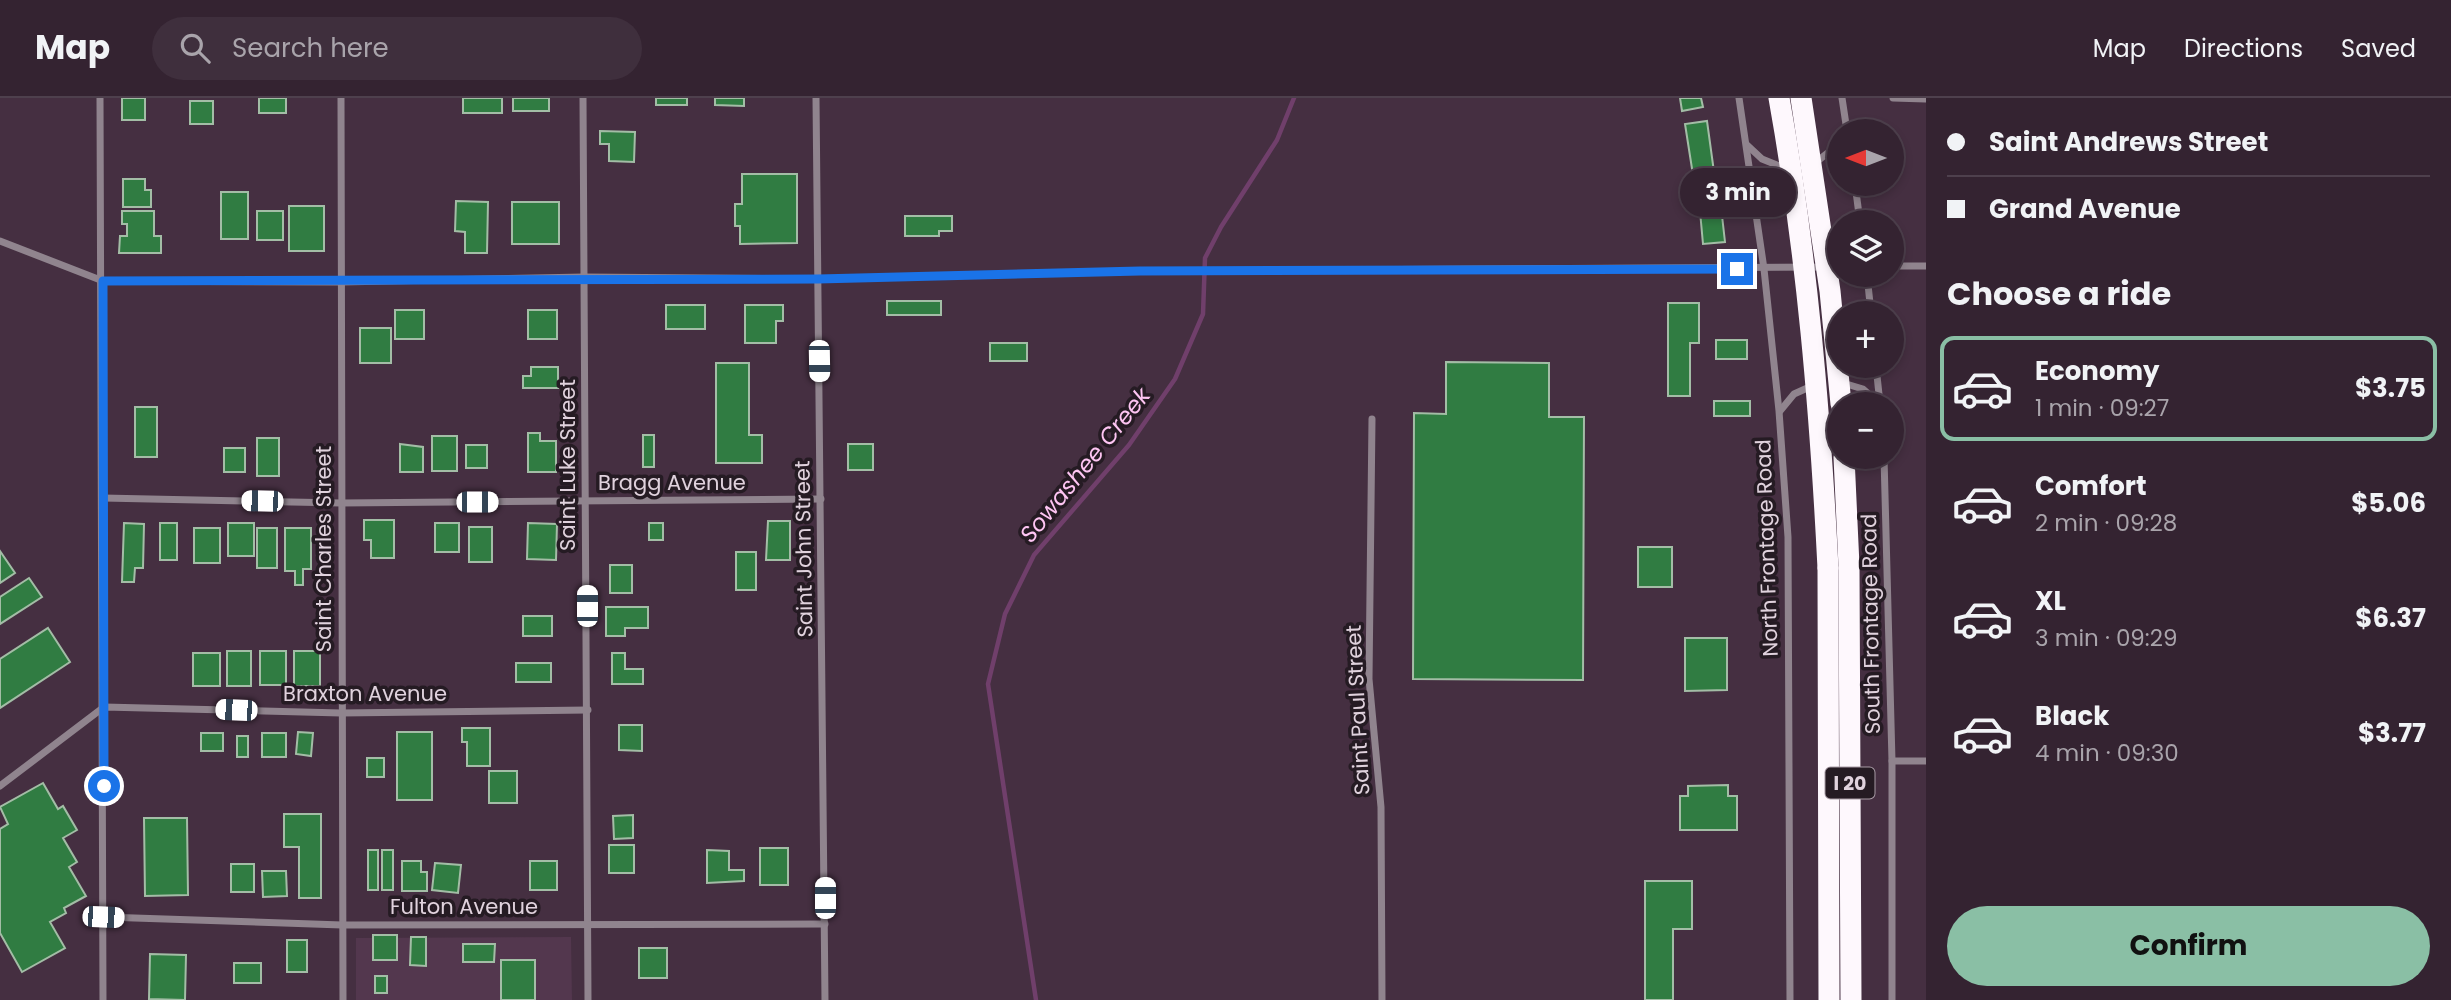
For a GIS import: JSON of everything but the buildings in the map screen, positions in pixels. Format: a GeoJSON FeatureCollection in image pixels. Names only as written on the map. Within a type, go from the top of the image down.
{"type":"FeatureCollection","features":[{"type":"Feature","properties":{"kind":"highway","name":"I 20"},"geometry":{"type":"LineString","coordinates":[[1779,98],[1808,286],[1838,567],[1851,1000]]}},
{"type":"Feature","properties":{"kind":"highway"},"geometry":{"type":"LineString","coordinates":[[1801,98],[1830,291],[1840,392]]}},
{"type":"Feature","properties":{"kind":"highway","name":"I 20"},"geometry":{"type":"LineString","coordinates":[[1829,1000],[1838,567],[1843,469]]}},
{"type":"Feature","properties":{"kind":"street"},"geometry":{"type":"LineString","coordinates":[[100,98],[103,281],[103,1000]]}},
{"type":"Feature","properties":{"kind":"street","name":"Saint Charles Street"},"geometry":{"type":"LineString","coordinates":[[341,98],[343,1000]]}},
{"type":"Feature","properties":{"kind":"street","name":"Saint Luke Street"},"geometry":{"type":"LineString","coordinates":[[583,98],[588,1000]]}},
{"type":"Feature","properties":{"kind":"street","name":"Saint John Street"},"geometry":{"type":"LineString","coordinates":[[816,98],[825,1000]]}},
{"type":"Feature","properties":{"kind":"street","name":"North Frontage Road"},"geometry":{"type":"LineString","coordinates":[[1739,98],[1764,269],[1779,411],[1788,537],[1790,1000]]}},
{"type":"Feature","properties":{"kind":"street"},"geometry":{"type":"LineString","coordinates":[[1842,98],[1845,119]]}},
{"type":"Feature","properties":{"kind":"street"},"geometry":{"type":"LineString","coordinates":[[1893,98],[1926,99]]}},
{"type":"Feature","properties":{"kind":"street"},"geometry":{"type":"LineString","coordinates":[[1746,144],[1773,165],[1794,169],[1816,162],[1827,153]]}},
{"type":"Feature","properties":{"kind":"street"},"geometry":{"type":"LineString","coordinates":[[0,241],[103,281],[341,282],[584,277],[818,279],[1140,271],[1827,267]]}},
{"type":"Feature","properties":{"kind":"street"},"geometry":{"type":"LineString","coordinates":[[1904,266],[1926,266]]}},
{"type":"Feature","properties":{"kind":"street"},"geometry":{"type":"LineString","coordinates":[[1779,411],[1802,389],[1829,382],[1855,386],[1863,392]]}},
{"type":"Feature","properties":{"kind":"street","name":"Saint Paul Street"},"geometry":{"type":"LineString","coordinates":[[1372,419],[1369,680],[1381,807],[1382,1000]]}},
{"type":"Feature","properties":{"kind":"street","name":"South Frontage Road"},"geometry":{"type":"LineString","coordinates":[[1884,469],[1892,761],[1892,1000]]}},
{"type":"Feature","properties":{"kind":"street","name":"Bragg Avenue"},"geometry":{"type":"LineString","coordinates":[[103,498],[341,503],[821,499]]}},
{"type":"Feature","properties":{"kind":"street"},"geometry":{"type":"LineString","coordinates":[[0,786],[104,707]]}},
{"type":"Feature","properties":{"kind":"street","name":"Braxton Avenue"},"geometry":{"type":"LineString","coordinates":[[104,707],[341,713],[588,710]]}},
{"type":"Feature","properties":{"kind":"street"},"geometry":{"type":"LineString","coordinates":[[1892,761],[1926,761]]}},
{"type":"Feature","properties":{"kind":"street","name":"Fulton Avenue"},"geometry":{"type":"LineString","coordinates":[[103,917],[342,925],[825,924]]}},
{"type":"Feature","properties":{"kind":"shaded area"},"geometry":{"type":"Polygon","coordinates":[[[571,937],[572,1000],[356,1000],[356,938],[571,937]]]}},
{"type":"Feature","properties":{"kind":"waterway","name":"Sowashee Creek"},"geometry":{"type":"LineString","coordinates":[[1036,1000],[988,684],[1005,614],[1034,555],[1129,445],[1175,379],[1203,314],[1205,258],[1221,227],[1277,140],[1294,98]]}},
{"type":"Feature","properties":{"kind":"route"},"geometry":{"type":"LineString","coordinates":[[104,786],[103,281],[341,282],[584,277],[818,279],[1140,271],[1737,269]]}}]}
